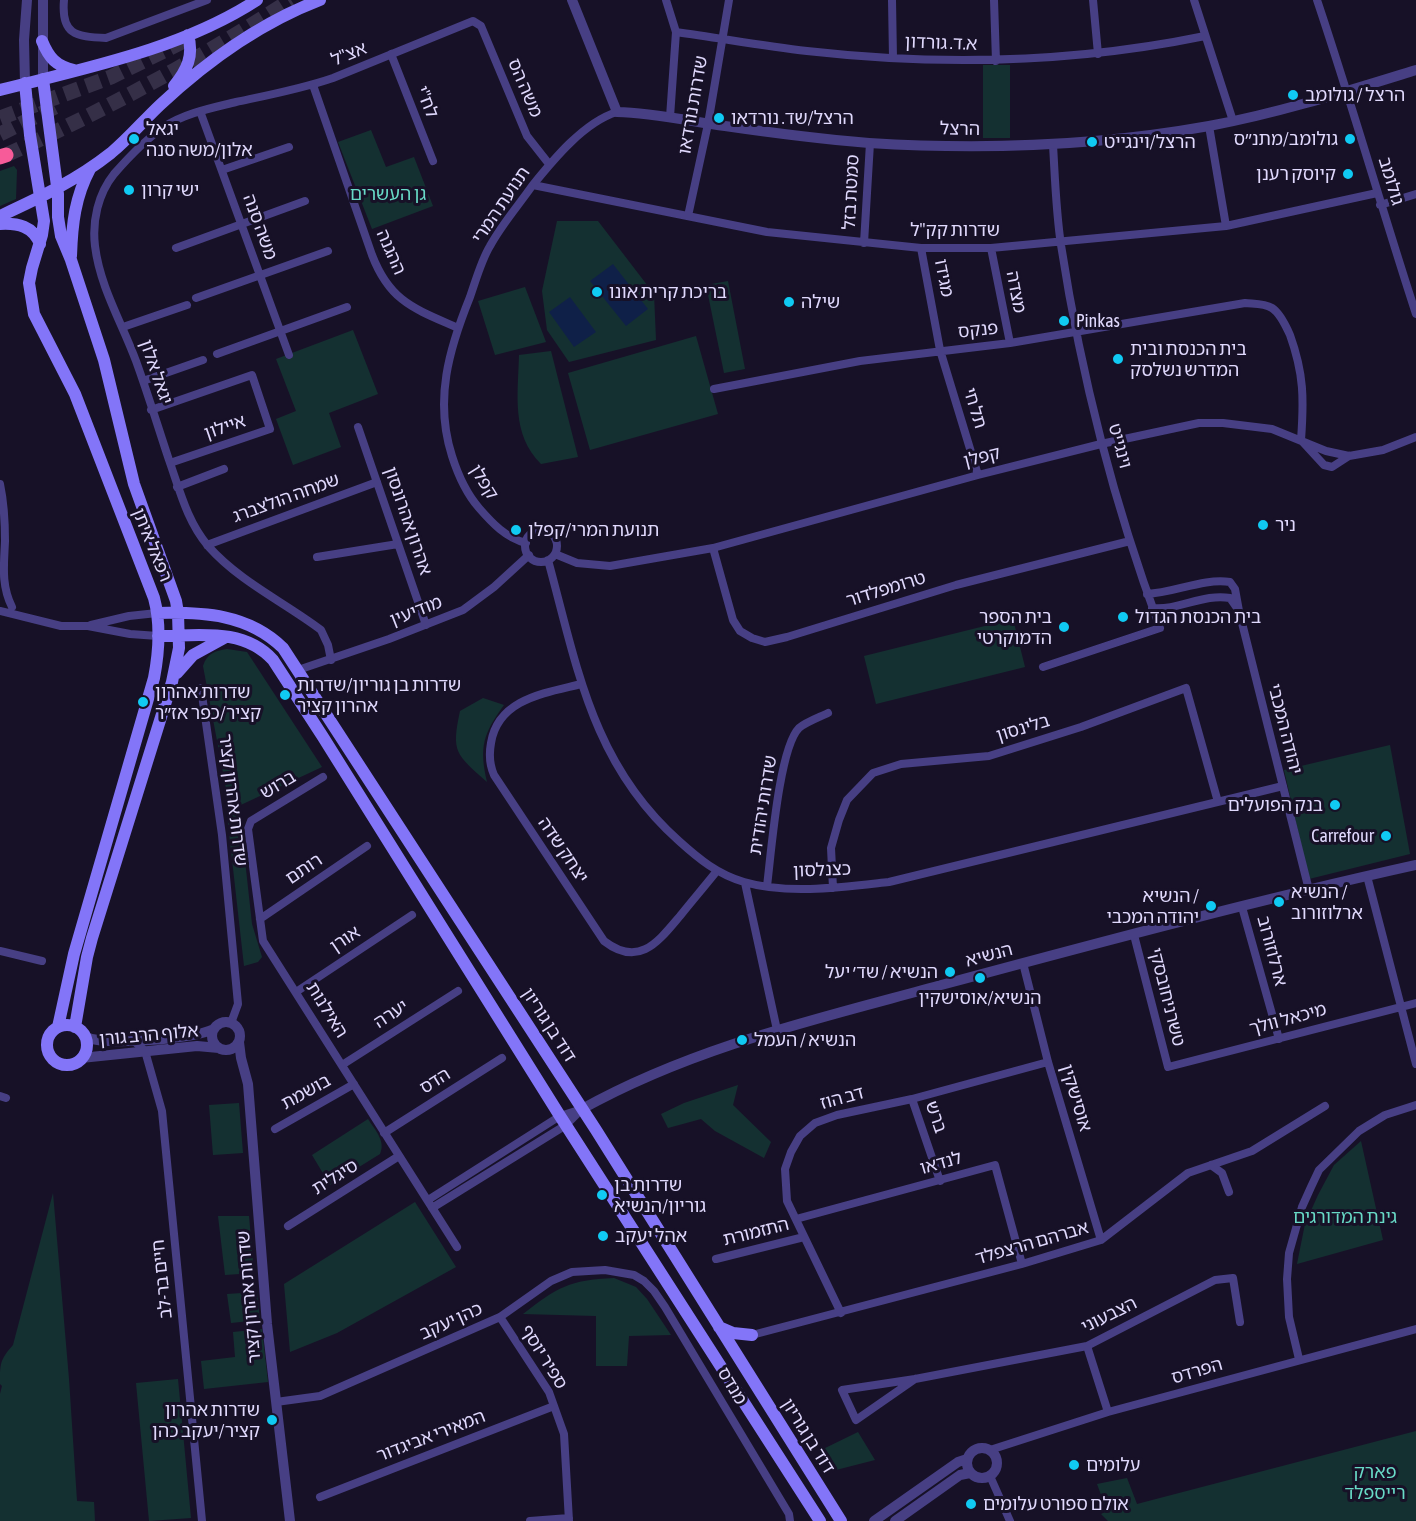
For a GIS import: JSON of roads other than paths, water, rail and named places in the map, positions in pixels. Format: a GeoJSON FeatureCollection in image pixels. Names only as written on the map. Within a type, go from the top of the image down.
{"type":"FeatureCollection","features":[{"type":"Feature","properties":{"kind":"main road"},"geometry":{"type":"LineString","coordinates":[[0,90],[75,70],[188,35],[218,23],[257,0]]}},
{"type":"Feature","properties":{"kind":"main road"},"geometry":{"type":"LineString","coordinates":[[0,216],[40,198],[91,168],[123,142],[160,105],[208,64],[279,18],[320,0]]}},
{"type":"Feature","properties":{"kind":"main road"},"geometry":{"type":"LineString","coordinates":[[160,105],[184,74],[188,64],[191,54],[188,35]]}},
{"type":"Feature","properties":{"kind":"main road"},"geometry":{"type":"LineString","coordinates":[[42,41],[53,61],[75,70]]}},
{"type":"Feature","properties":{"kind":"main road","name":"רפאל איתן"},"geometry":{"type":"LineString","coordinates":[[43,79],[57,189],[59,225],[104,360],[134,484],[173,592],[178,613],[179,636],[172,682],[92,938],[75,1027]]}},
{"type":"Feature","properties":{"kind":"main road","name":"רפאל איתן"},"geometry":{"type":"LineString","coordinates":[[25,83],[35,170],[44,221],[29,283],[34,314],[75,394],[154,598],[158,636],[157,661],[151,688],[74,954],[58,1027]]}},
{"type":"Feature","properties":{"kind":"main road"},"geometry":{"type":"LineString","coordinates":[[71,260],[76,200],[91,168]]}},
{"type":"Feature","properties":{"kind":"main road"},"geometry":{"type":"LineString","coordinates":[[35,170],[46,182],[57,189]]}},
{"type":"Feature","properties":{"kind":"main road"},"geometry":{"type":"LineString","coordinates":[[0,224],[21,225],[35,234],[40,244]]}},
{"type":"Feature","properties":{"kind":"main road","name":"דוד בן גוריון"},"geometry":{"type":"LineString","coordinates":[[157,613],[223,616],[257,628],[273,638],[283,648],[582,1109],[841,1521]]}},
{"type":"Feature","properties":{"kind":"main road","name":"דוד בן גוריון"},"geometry":{"type":"LineString","coordinates":[[158,636],[228,636],[243,639],[255,645],[273,660],[563,1121],[820,1521]]}},
{"type":"Feature","properties":{"kind":"main road"},"geometry":{"type":"LineString","coordinates":[[172,682],[182,665],[192,655],[228,636]]}},
{"type":"Feature","properties":{"kind":"main road"},"geometry":{"type":"LineString","coordinates":[[64,1025],[75,1027],[85,1037],[87,1047],[81,1058],[69,1064],[63,1064],[52,1058],[47,1047],[48,1041],[50,1035],[58,1027],[64,1025]]}},
{"type":"Feature","properties":{"kind":"main road"},"geometry":{"type":"LineString","coordinates":[[718,1327],[733,1333],[752,1335]]}},
{"type":"Feature","properties":{"kind":"main road"},"geometry":{"type":"LineString","coordinates":[[742,1364],[742,1346],[752,1335]]}},
{"type":"Feature","properties":{"kind":"street"},"geometry":{"type":"LineString","coordinates":[[25,83],[24,40],[27,0]]}},
{"type":"Feature","properties":{"kind":"street"},"geometry":{"type":"LineString","coordinates":[[43,0],[43,79]]}},
{"type":"Feature","properties":{"kind":"street"},"geometry":{"type":"LineString","coordinates":[[64,0],[63,15],[66,24],[73,33],[89,38],[106,38],[207,0]]}},
{"type":"Feature","properties":{"kind":"street"},"geometry":{"type":"LineString","coordinates":[[572,0],[617,112]]}},
{"type":"Feature","properties":{"kind":"street"},"geometry":{"type":"LineString","coordinates":[[666,0],[676,32],[670,117]]}},
{"type":"Feature","properties":{"kind":"street","name":"שדרות נורדאו"},"geometry":{"type":"LineString","coordinates":[[688,216],[708,123],[729,0]]}},
{"type":"Feature","properties":{"kind":"street"},"geometry":{"type":"LineString","coordinates":[[892,0],[893,58]]}},
{"type":"Feature","properties":{"kind":"street"},"geometry":{"type":"LineString","coordinates":[[994,0],[996,61]]}},
{"type":"Feature","properties":{"kind":"street"},"geometry":{"type":"LineString","coordinates":[[1093,0],[1098,54]]}},
{"type":"Feature","properties":{"kind":"street"},"geometry":{"type":"LineString","coordinates":[[1194,0],[1233,121]]}},
{"type":"Feature","properties":{"kind":"street","name":"גולומב"},"geometry":{"type":"LineString","coordinates":[[1317,0],[1416,314]]}},
{"type":"Feature","properties":{"kind":"street","name":"אצ\"ל"},"geometry":{"type":"LineString","coordinates":[[230,104],[313,85],[469,21],[476,22]]}},
{"type":"Feature","properties":{"kind":"street","name":"משה הס"},"geometry":{"type":"LineString","coordinates":[[476,22],[481,26],[527,136],[549,164]]}},
{"type":"Feature","properties":{"kind":"street","name":"א.ד. גורדון"},"geometry":{"type":"LineString","coordinates":[[676,32],[807,51],[893,58],[996,61],[1098,54],[1205,36]]}},
{"type":"Feature","properties":{"kind":"street","name":"לח\"י"},"geometry":{"type":"LineString","coordinates":[[391,54],[433,161]]}},
{"type":"Feature","properties":{"kind":"street","name":"הרצל"},"geometry":{"type":"LineString","coordinates":[[617,112],[670,117],[770,133],[870,143],[971,146],[1053,145],[1209,126],[1347,91],[1416,70]]}},
{"type":"Feature","properties":{"kind":"street","name":"ההגנה"},"geometry":{"type":"LineString","coordinates":[[313,85],[372,255],[383,278],[392,291],[412,307],[458,328]]}},
{"type":"Feature","properties":{"kind":"street","name":"יגאל אלון"},"geometry":{"type":"LineString","coordinates":[[230,104],[200,111],[163,127],[115,173],[101,196],[96,213],[96,252],[102,279],[143,381],[185,510],[207,545],[236,572],[321,630],[328,645],[331,660]]}},
{"type":"Feature","properties":{"kind":"street","name":"משה סנה"},"geometry":{"type":"LineString","coordinates":[[200,111],[289,354]]}},
{"type":"Feature","properties":{"kind":"street","name":"תנועת המרי"},"geometry":{"type":"LineString","coordinates":[[444,418],[444,381],[449,354],[489,247],[511,213],[549,164],[600,119],[617,112]]}},
{"type":"Feature","properties":{"kind":"street"},"geometry":{"type":"LineString","coordinates":[[1209,126],[1226,226]]}},
{"type":"Feature","properties":{"kind":"street","name":"סמטת בזל"},"geometry":{"type":"LineString","coordinates":[[864,243],[870,143]]}},
{"type":"Feature","properties":{"kind":"street","name":"וינגייט"},"geometry":{"type":"LineString","coordinates":[[1042,667],[1160,628],[1130,541],[1101,444],[1076,333],[1061,242],[1053,145]]}},
{"type":"Feature","properties":{"kind":"street"},"geometry":{"type":"LineString","coordinates":[[222,170],[289,147]]}},
{"type":"Feature","properties":{"kind":"street","name":"שדרות קק\"ל"},"geometry":{"type":"LineString","coordinates":[[533,185],[767,232],[921,248],[991,248],[1226,226],[1377,194]]}},
{"type":"Feature","properties":{"kind":"street"},"geometry":{"type":"LineString","coordinates":[[1380,205],[1416,194]]}},
{"type":"Feature","properties":{"kind":"street"},"geometry":{"type":"LineString","coordinates":[[176,248],[305,201]]}},
{"type":"Feature","properties":{"kind":"street","name":"מגידו"},"geometry":{"type":"LineString","coordinates":[[921,248],[940,350]]}},
{"type":"Feature","properties":{"kind":"street","name":"מצדה"},"geometry":{"type":"LineString","coordinates":[[991,248],[1010,343]]}},
{"type":"Feature","properties":{"kind":"street"},"geometry":{"type":"LineString","coordinates":[[196,298],[328,251]]}},
{"type":"Feature","properties":{"kind":"street","name":"פנקס"},"geometry":{"type":"LineString","coordinates":[[714,389],[860,361],[1010,343],[1245,303],[1260,304],[1272,308],[1287,329],[1302,375],[1304,406],[1301,440]]}},
{"type":"Feature","properties":{"kind":"street"},"geometry":{"type":"LineString","coordinates":[[123,327],[187,305]]}},
{"type":"Feature","properties":{"kind":"street"},"geometry":{"type":"LineString","coordinates":[[217,354],[347,307]]}},
{"type":"Feature","properties":{"kind":"street","name":"תל חי"},"geometry":{"type":"LineString","coordinates":[[940,350],[978,475]]}},
{"type":"Feature","properties":{"kind":"street"},"geometry":{"type":"LineString","coordinates":[[143,381],[203,360]]}},
{"type":"Feature","properties":{"kind":"street","name":"איילון"},"geometry":{"type":"LineString","coordinates":[[151,410],[252,375],[270,429],[170,463]]}},
{"type":"Feature","properties":{"kind":"street","name":"קפלן"},"geometry":{"type":"LineString","coordinates":[[444,418],[449,447],[468,494],[500,529],[516,540],[526,543]]}},
{"type":"Feature","properties":{"kind":"street","name":"קפלן"},"geometry":{"type":"LineString","coordinates":[[552,557],[577,563],[610,566],[713,548],[978,475],[1101,444],[1208,423],[1238,424],[1272,429],[1326,451],[1349,456],[1383,450],[1416,437]]}},
{"type":"Feature","properties":{"kind":"street","name":"אהרון אהרונסון"},"geometry":{"type":"LineString","coordinates":[[358,427],[426,625]]}},
{"type":"Feature","properties":{"kind":"street"},"geometry":{"type":"LineString","coordinates":[[1301,440],[1324,465],[1332,467],[1349,456]]}},
{"type":"Feature","properties":{"kind":"street"},"geometry":{"type":"LineString","coordinates":[[177,486],[224,469]]}},
{"type":"Feature","properties":{"kind":"street","name":"שמחה הולצברג"},"geometry":{"type":"LineString","coordinates":[[207,545],[377,482]]}},
{"type":"Feature","properties":{"kind":"street"},"geometry":{"type":"LineString","coordinates":[[0,484],[5,520],[4,587],[12,607]]}},
{"type":"Feature","properties":{"kind":"street"},"geometry":{"type":"LineString","coordinates":[[540,530],[549,532],[557,542],[552,557],[540,561],[529,555],[526,543],[531,534],[540,530]]}},
{"type":"Feature","properties":{"kind":"street","name":"טרומפלדור"},"geometry":{"type":"LineString","coordinates":[[713,548],[733,620],[740,631],[765,642],[787,638],[956,585],[1130,541]]}},
{"type":"Feature","properties":{"kind":"street"},"geometry":{"type":"LineString","coordinates":[[317,557],[398,544]]}},
{"type":"Feature","properties":{"kind":"street","name":"מודיעין"},"geometry":{"type":"LineString","coordinates":[[298,670],[331,660],[463,610],[529,555]]}},
{"type":"Feature","properties":{"kind":"street","name":"כצנלסון"},"geometry":{"type":"LineString","coordinates":[[552,557],[581,684],[593,720],[612,759],[638,797],[669,832],[716,872],[745,883],[833,888],[889,882],[1283,786]]}},
{"type":"Feature","properties":{"kind":"street"},"geometry":{"type":"LineString","coordinates":[[0,576],[4,566]]}},
{"type":"Feature","properties":{"kind":"street","name":"יהודה המכבי"},"geometry":{"type":"LineString","coordinates":[[1147,594],[1219,581],[1230,582],[1235,589],[1309,890]]}},
{"type":"Feature","properties":{"kind":"street"},"geometry":{"type":"LineString","coordinates":[[1152,608],[1161,609],[1206,598],[1223,597],[1230,598],[1239,611]]}},
{"type":"Feature","properties":{"kind":"street"},"geometry":{"type":"LineString","coordinates":[[0,600],[32,619]]}},
{"type":"Feature","properties":{"kind":"street"},"geometry":{"type":"LineString","coordinates":[[0,611],[61,626],[88,626],[130,634],[158,636]]}},
{"type":"Feature","properties":{"kind":"street"},"geometry":{"type":"LineString","coordinates":[[88,626],[129,616],[157,613]]}},
{"type":"Feature","properties":{"kind":"street","name":"יצחק שדה"},"geometry":{"type":"LineString","coordinates":[[581,684],[531,697],[515,705],[497,725],[490,753],[494,775],[604,941],[619,951],[629,952],[641,952],[658,943],[716,872]]}},
{"type":"Feature","properties":{"kind":"street","name":"שדרות אהרון קציר"},"geometry":{"type":"LineString","coordinates":[[201,688],[222,835],[238,1004],[231,1023]]}},
{"type":"Feature","properties":{"kind":"street","name":"בלינסון"},"geometry":{"type":"LineString","coordinates":[[833,888],[831,848],[838,820],[847,800],[873,773],[901,764],[988,756],[1081,728],[1186,688],[1218,802]]}},
{"type":"Feature","properties":{"kind":"street","name":"שדרות יהודית"},"geometry":{"type":"LineString","coordinates":[[767,886],[787,753],[799,728],[828,713]]}},
{"type":"Feature","properties":{"kind":"street","name":"ברוש"},"geometry":{"type":"LineString","coordinates":[[251,821],[323,777]]}},
{"type":"Feature","properties":{"kind":"street","name":"האילנות"},"geometry":{"type":"LineString","coordinates":[[251,821],[248,830],[263,941],[457,1247]]}},
{"type":"Feature","properties":{"kind":"street","name":"רותם"},"geometry":{"type":"LineString","coordinates":[[260,919],[368,846]]}},
{"type":"Feature","properties":{"kind":"street","name":"הנשיא"},"geometry":{"type":"LineString","coordinates":[[582,1109],[628,1085],[704,1053],[777,1030],[1023,963],[1416,865]]}},
{"type":"Feature","properties":{"kind":"street"},"geometry":{"type":"LineString","coordinates":[[1367,876],[1416,1064]]}},
{"type":"Feature","properties":{"kind":"street"},"geometry":{"type":"LineString","coordinates":[[745,883],[777,1030]]}},
{"type":"Feature","properties":{"kind":"street","name":"ארלוזורוב"},"geometry":{"type":"LineString","coordinates":[[1242,907],[1279,1039]]}},
{"type":"Feature","properties":{"kind":"street","name":"אורן"},"geometry":{"type":"LineString","coordinates":[[296,992],[412,915]]}},
{"type":"Feature","properties":{"kind":"street","name":"טשרניחובסקי"},"geometry":{"type":"LineString","coordinates":[[1134,935],[1168,1067]]}},
{"type":"Feature","properties":{"kind":"street"},"geometry":{"type":"LineString","coordinates":[[0,951],[42,961]]}},
{"type":"Feature","properties":{"kind":"street","name":"אוסישקין"},"geometry":{"type":"LineString","coordinates":[[1023,963],[1048,1062],[1101,1240]]}},
{"type":"Feature","properties":{"kind":"street","name":"יערה"},"geometry":{"type":"LineString","coordinates":[[342,1065],[458,991]]}},
{"type":"Feature","properties":{"kind":"street","name":"מיכאל וולך"},"geometry":{"type":"LineString","coordinates":[[1168,1067],[1416,1003]]}},
{"type":"Feature","properties":{"kind":"street"},"geometry":{"type":"LineString","coordinates":[[221,1049],[233,1049],[241,1037],[238,1029],[231,1023],[222,1023],[214,1029],[212,1037],[216,1046],[221,1049],[236,1058],[244,1070]]}},
{"type":"Feature","properties":{"kind":"street","name":"אלוף הרב גורן"},"geometry":{"type":"LineString","coordinates":[[85,1037],[95,1041],[134,1041],[194,1035],[214,1029]]}},
{"type":"Feature","properties":{"kind":"street"},"geometry":{"type":"LineString","coordinates":[[134,1041],[146,1051]]}},
{"type":"Feature","properties":{"kind":"street","name":"שדרות אהרון קציר"},"geometry":{"type":"LineString","coordinates":[[239,1042],[248,1084],[276,1402],[290,1521]]}},
{"type":"Feature","properties":{"kind":"street","name":"אלוף הרב גורן"},"geometry":{"type":"LineString","coordinates":[[81,1058],[197,1046],[221,1049]]}},
{"type":"Feature","properties":{"kind":"street","name":"חיים בר-לב"},"geometry":{"type":"LineString","coordinates":[[146,1051],[162,1111],[202,1521]]}},
{"type":"Feature","properties":{"kind":"street","name":"הדס"},"geometry":{"type":"LineString","coordinates":[[384,1133],[502,1058]]}},
{"type":"Feature","properties":{"kind":"street","name":"דב הוז"},"geometry":{"type":"LineString","coordinates":[[840,1313],[787,1201],[785,1169],[790,1152],[800,1136],[815,1123],[837,1115],[912,1099],[1048,1062]]}},
{"type":"Feature","properties":{"kind":"street","name":"בושמת"},"geometry":{"type":"LineString","coordinates":[[275,1129],[354,1084]]}},
{"type":"Feature","properties":{"kind":"street","name":"ברש"},"geometry":{"type":"LineString","coordinates":[[912,1099],[940,1180]]}},
{"type":"Feature","properties":{"kind":"street"},"geometry":{"type":"LineString","coordinates":[[1299,1359],[1289,1317],[1287,1279],[1289,1253],[1302,1207],[1311,1186],[1319,1170],[1359,1131],[1385,1115],[1416,1105]]}},
{"type":"Feature","properties":{"kind":"street","name":"אברהם הרצפלד"},"geometry":{"type":"LineString","coordinates":[[752,1335],[1022,1264],[1101,1240],[1188,1173],[1252,1151],[1325,1107]]}},
{"type":"Feature","properties":{"kind":"street"},"geometry":{"type":"LineString","coordinates":[[430,1204],[582,1109]]}},
{"type":"Feature","properties":{"kind":"street","name":"סיגלית"},"geometry":{"type":"LineString","coordinates":[[288,1226],[399,1156]]}},
{"type":"Feature","properties":{"kind":"street","name":"לנדאו"},"geometry":{"type":"LineString","coordinates":[[796,1219],[995,1165],[1022,1264]]}},
{"type":"Feature","properties":{"kind":"street"},"geometry":{"type":"LineString","coordinates":[[1211,1165],[1222,1173],[1229,1192]]}},
{"type":"Feature","properties":{"kind":"street","name":"התזמורת"},"geometry":{"type":"LineString","coordinates":[[716,1259],[804,1237]]}},
{"type":"Feature","properties":{"kind":"street","name":"כהן יעקב"},"geometry":{"type":"LineString","coordinates":[[276,1402],[320,1396],[500,1317],[550,1281],[572,1272],[605,1270],[634,1275]]}},
{"type":"Feature","properties":{"kind":"street","name":"מנדס"},"geometry":{"type":"LineString","coordinates":[[634,1275],[654,1291],[665,1307],[789,1514],[790,1521]]}},
{"type":"Feature","properties":{"kind":"street","name":"הצבעוני"},"geometry":{"type":"LineString","coordinates":[[915,1379],[856,1420],[842,1390],[915,1379],[1087,1346],[1215,1280],[1233,1278],[1240,1322]]}},
{"type":"Feature","properties":{"kind":"street","name":"ספיר יוסף"},"geometry":{"type":"LineString","coordinates":[[500,1317],[549,1392],[564,1434],[569,1519]]}},
{"type":"Feature","properties":{"kind":"street","name":"הפרדס"},"geometry":{"type":"LineString","coordinates":[[990,1450],[1108,1412],[1416,1329]]}},
{"type":"Feature","properties":{"kind":"street"},"geometry":{"type":"LineString","coordinates":[[1087,1346],[1108,1412]]}},
{"type":"Feature","properties":{"kind":"street","name":"המאירי אביגדור"},"geometry":{"type":"LineString","coordinates":[[320,1497],[554,1406]]}},
{"type":"Feature","properties":{"kind":"street"},"geometry":{"type":"LineString","coordinates":[[895,1521],[960,1475],[970,1473],[980,1478],[990,1476],[994,1473],[997,1464],[995,1454],[990,1450],[977,1448],[969,1454],[966,1464],[970,1473]]}},
{"type":"Feature","properties":{"kind":"street"},"geometry":{"type":"LineString","coordinates":[[874,1521],[958,1462],[967,1459]]}},
{"type":"Feature","properties":{"kind":"street"},"geometry":{"type":"LineString","coordinates":[[990,1476],[1010,1521]]}},
{"type":"Feature","properties":{"kind":"street"},"geometry":{"type":"LineString","coordinates":[[530,1521],[569,1519]]}},
{"type":"Feature","properties":{"kind":"water"},"geometry":{"type":"Polygon","coordinates":[[[613,264],[648,309],[626,326],[590,281],[613,264]]]}},
{"type":"Feature","properties":{"kind":"water"},"geometry":{"type":"Polygon","coordinates":[[[570,297],[596,332],[574,347],[549,312],[570,297]]]}},
{"type":"Feature","properties":{"kind":"tunnel"},"geometry":{"type":"LineString","coordinates":[[6,155],[152,83],[291,0]]}},
{"type":"Feature","properties":{"kind":"tunnel"},"geometry":{"type":"LineString","coordinates":[[0,118],[111,77],[186,40]]}},
{"type":"Feature","properties":{"kind":"tunnel"},"geometry":{"type":"LineString","coordinates":[[0,134],[55,107]]}},
{"type":"Feature","properties":{"kind":"place","name":"הרצל / גולומב"},"geometry":{"type":"Point","coordinates":[1293,95]}},
{"type":"Feature","properties":{"kind":"place","name":"הרצל/שד. נורדאו"},"geometry":{"type":"Point","coordinates":[719,118]}},
{"type":"Feature","properties":{"kind":"place","name":"יגאל אלון/משה סנה"},"geometry":{"type":"Point","coordinates":[134,139]}},
{"type":"Feature","properties":{"kind":"place","name":"גולומב/מתנ״ס"},"geometry":{"type":"Point","coordinates":[1350,139]}},
{"type":"Feature","properties":{"kind":"place","name":"הרצל/וינגייט"},"geometry":{"type":"Point","coordinates":[1092,142]}},
{"type":"Feature","properties":{"kind":"place","name":"קיוסק רענן"},"geometry":{"type":"Point","coordinates":[1348,174]}},
{"type":"Feature","properties":{"kind":"place","name":"ישי קרון"},"geometry":{"type":"Point","coordinates":[129,190]}},
{"type":"Feature","properties":{"kind":"place","name":"בריכת קרית אונו"},"geometry":{"type":"Point","coordinates":[597,292]}},
{"type":"Feature","properties":{"kind":"place","name":"שילה"},"geometry":{"type":"Point","coordinates":[789,302]}},
{"type":"Feature","properties":{"kind":"place","name":"Pinkas"},"geometry":{"type":"Point","coordinates":[1064,321]}},
{"type":"Feature","properties":{"kind":"place","name":"בית הכנסת ובית המדרש נשלסק"},"geometry":{"type":"Point","coordinates":[1118,359]}},
{"type":"Feature","properties":{"kind":"place","name":"ניר"},"geometry":{"type":"Point","coordinates":[1263,525]}},
{"type":"Feature","properties":{"kind":"place","name":"תנועת המרי/קפלן"},"geometry":{"type":"Point","coordinates":[516,530]}},
{"type":"Feature","properties":{"kind":"place","name":"בית הכנסת הגדול"},"geometry":{"type":"Point","coordinates":[1123,617]}},
{"type":"Feature","properties":{"kind":"place","name":"בית הספר הדמוקרטי"},"geometry":{"type":"Point","coordinates":[1064,627]}},
{"type":"Feature","properties":{"kind":"place","name":"שדרות בן גוריון/שדרות אהרון קציר"},"geometry":{"type":"Point","coordinates":[285,695]}},
{"type":"Feature","properties":{"kind":"place","name":"שדרות אהרון קציר/כפר אז״ר"},"geometry":{"type":"Point","coordinates":[143,702]}},
{"type":"Feature","properties":{"kind":"place","name":"בנק הפועלים"},"geometry":{"type":"Point","coordinates":[1335,805]}},
{"type":"Feature","properties":{"kind":"place","name":"Carrefour"},"geometry":{"type":"Point","coordinates":[1386,836]}},
{"type":"Feature","properties":{"kind":"place","name":"הנשיא / ארלוזורוב"},"geometry":{"type":"Point","coordinates":[1279,902]}},
{"type":"Feature","properties":{"kind":"place","name":"הנשיא / יהודה המכבי"},"geometry":{"type":"Point","coordinates":[1211,906]}},
{"type":"Feature","properties":{"kind":"place","name":"הנשיא / שד׳ יעל"},"geometry":{"type":"Point","coordinates":[950,972]}},
{"type":"Feature","properties":{"kind":"place","name":"הנשיא/אוסישקין"},"geometry":{"type":"Point","coordinates":[980,978]}},
{"type":"Feature","properties":{"kind":"place","name":"הנשיא / העמל"},"geometry":{"type":"Point","coordinates":[742,1040]}},
{"type":"Feature","properties":{"kind":"place","name":"שדרות בן גוריון/הנשיא"},"geometry":{"type":"Point","coordinates":[602,1195]}},
{"type":"Feature","properties":{"kind":"place","name":"אהל יעקב"},"geometry":{"type":"Point","coordinates":[603,1236]}},
{"type":"Feature","properties":{"kind":"place","name":"שדרות אהרון קציר/יעקב כהן"},"geometry":{"type":"Point","coordinates":[272,1420]}},
{"type":"Feature","properties":{"kind":"place","name":"עלומים"},"geometry":{"type":"Point","coordinates":[1074,1465]}},
{"type":"Feature","properties":{"kind":"place","name":"אולם ספורט עלומים"},"geometry":{"type":"Point","coordinates":[971,1504]}},
{"type":"Feature","properties":{"kind":"park label","name":"גן העשרים"},"geometry":{"type":"Point","coordinates":[388,194]}},
{"type":"Feature","properties":{"kind":"park label","name":"גינת המדורגים"},"geometry":{"type":"Point","coordinates":[1345,1217]}},
{"type":"Feature","properties":{"kind":"park label","name":"פארק רייספלד"},"geometry":{"type":"Point","coordinates":[1375,1482]}}]}
